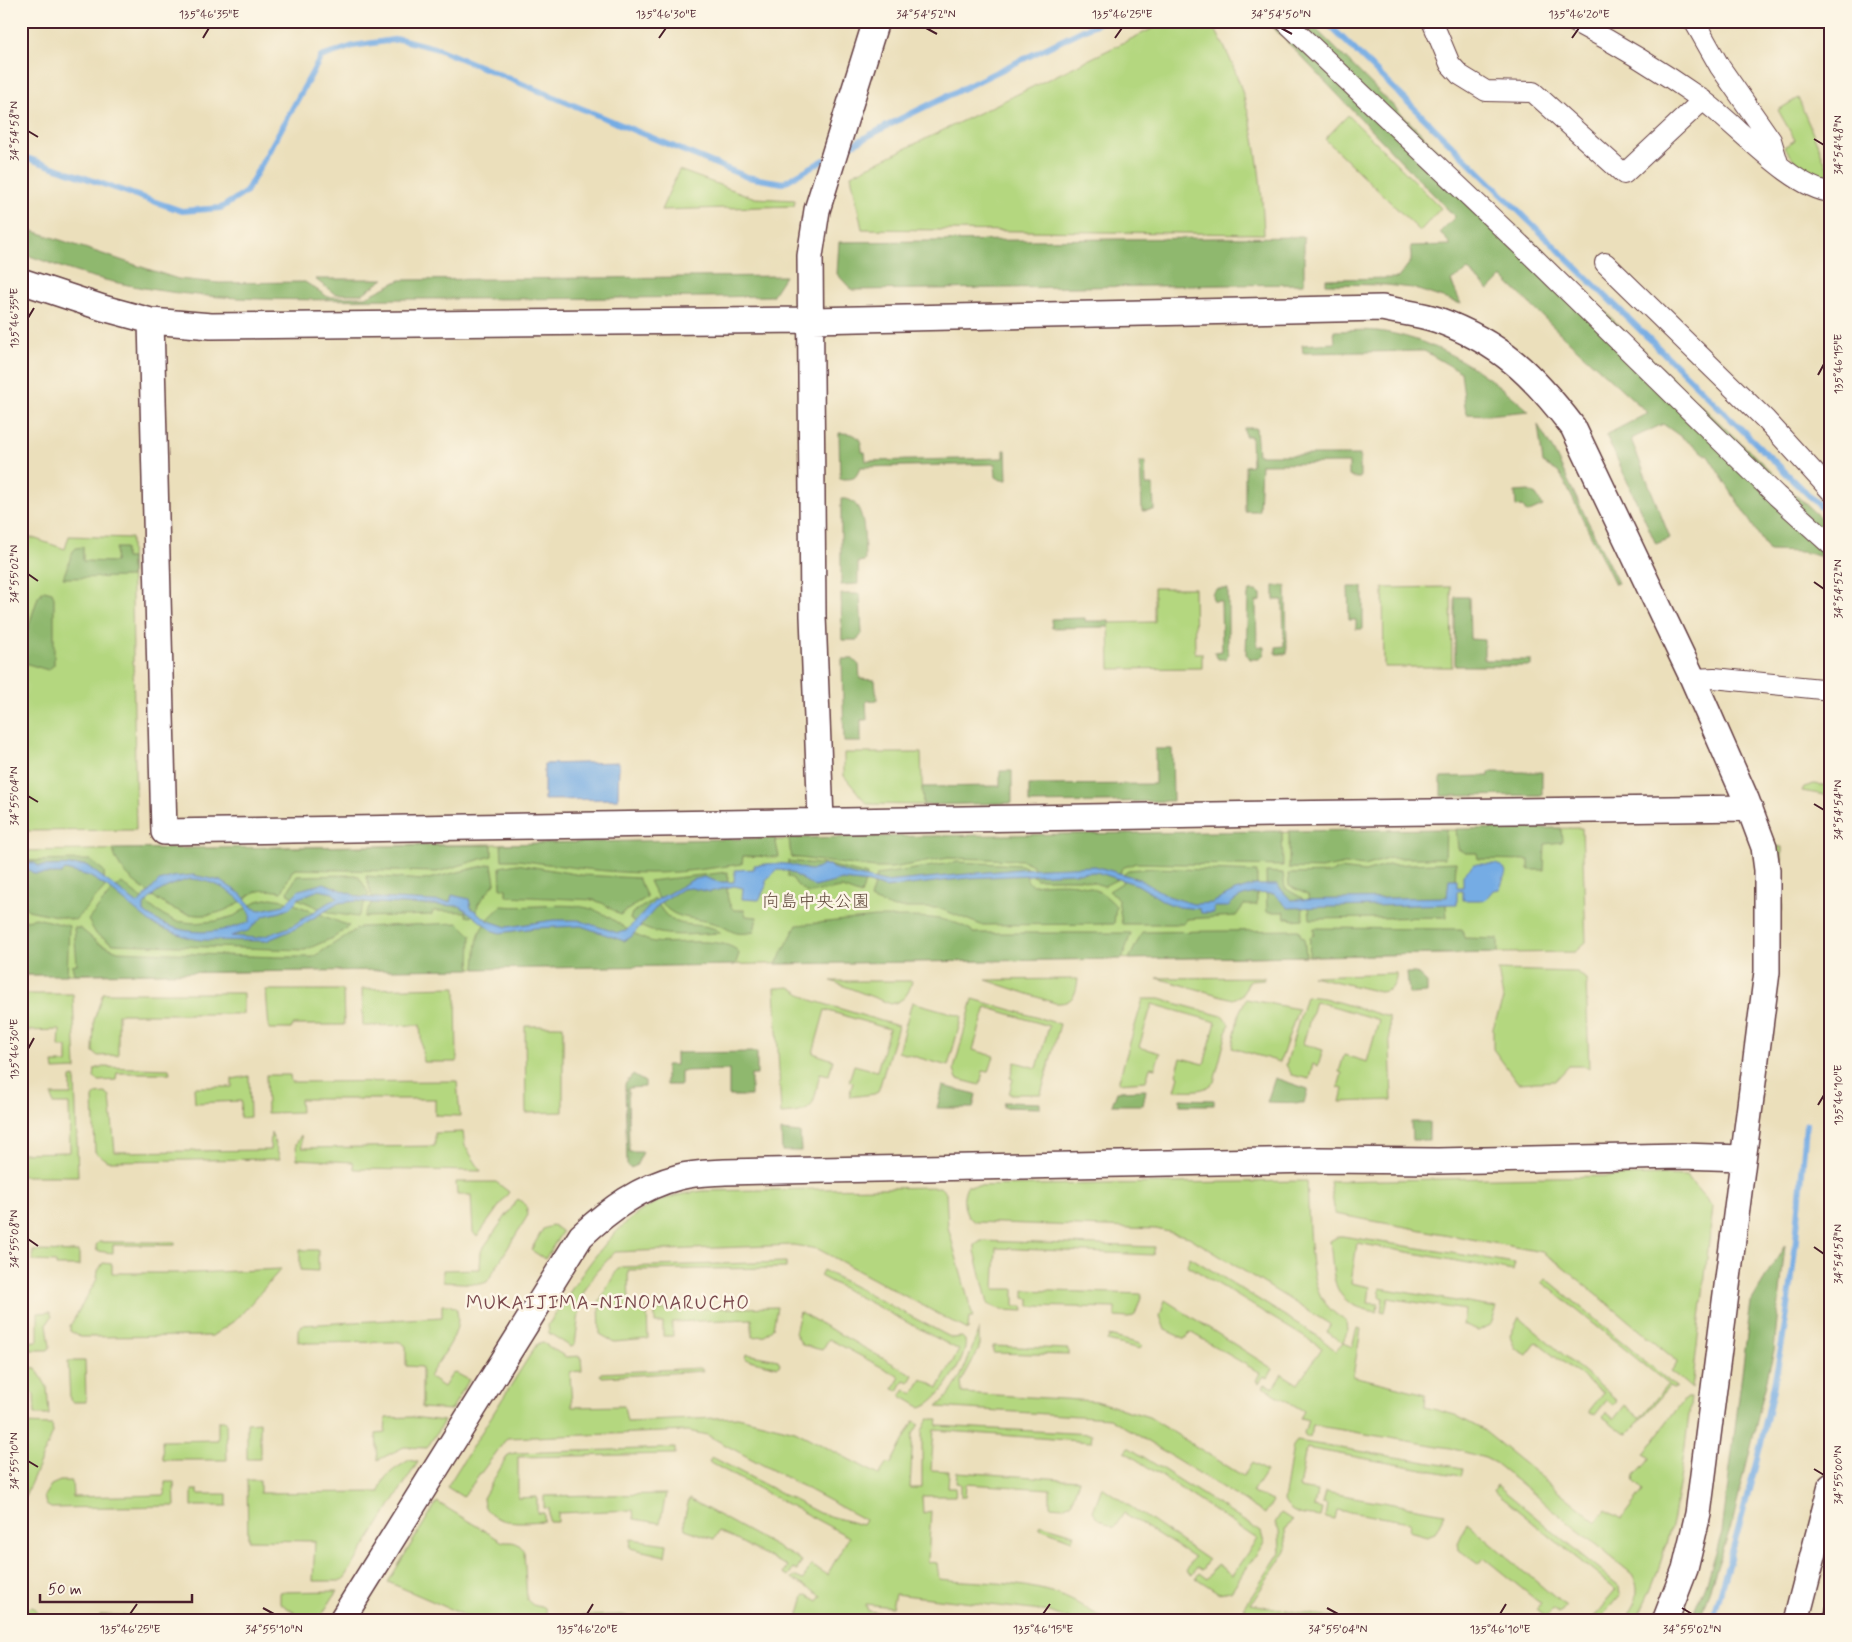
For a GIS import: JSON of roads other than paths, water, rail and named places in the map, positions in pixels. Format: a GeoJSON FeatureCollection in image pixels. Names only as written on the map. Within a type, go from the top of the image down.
{"type":"FeatureCollection","features":[{"type":"Feature","properties":{"kind":"street"},"geometry":{"type":"LineString","coordinates":[[821,820],[813,610],[810,256],[817,210],[876,21]]}},
{"type":"Feature","properties":{"kind":"street"},"geometry":{"type":"LineString","coordinates":[[1286,21],[1521,245],[1777,496],[1831,545]]}},
{"type":"Feature","properties":{"kind":"street"},"geometry":{"type":"LineString","coordinates":[[1432,21],[1450,64],[1460,75],[1486,91],[1533,92],[1624,174],[1703,100]]}},
{"type":"Feature","properties":{"kind":"street"},"geometry":{"type":"LineString","coordinates":[[1573,21],[1623,48],[1703,100],[1747,140],[1798,178],[1824,191],[1831,192]]}},
{"type":"Feature","properties":{"kind":"street"},"geometry":{"type":"LineString","coordinates":[[1694,21],[1720,67],[1771,140],[1778,163]]}},
{"type":"Feature","properties":{"kind":"street"},"geometry":{"type":"LineString","coordinates":[[1604,263],[1766,420],[1831,491]]}},
{"type":"Feature","properties":{"kind":"street"},"geometry":{"type":"LineString","coordinates":[[21,281],[151,321],[211,326],[812,320],[1382,308],[1436,319],[1474,335],[1499,349],[1521,366],[1548,394],[1573,427],[1693,679],[1750,808],[1764,847],[1767,870],[1766,972],[1698,1514],[1685,1569],[1664,1621]]}},
{"type":"Feature","properties":{"kind":"street"},"geometry":{"type":"LineString","coordinates":[[151,321],[164,832],[821,820],[1750,808]]}},
{"type":"Feature","properties":{"kind":"street"},"geometry":{"type":"LineString","coordinates":[[1693,679],[1714,678],[1831,690]]}},
{"type":"Feature","properties":{"kind":"street"},"geometry":{"type":"LineString","coordinates":[[341,1621],[581,1236],[602,1216],[627,1198],[651,1185],[680,1176],[725,1172],[1318,1160],[1438,1161],[1682,1156],[1742,1158]]}},
{"type":"Feature","properties":{"kind":"street"},"geometry":{"type":"LineString","coordinates":[[1796,1621],[1831,1486]]}},
{"type":"Feature","properties":{"kind":"water"},"geometry":{"type":"Polygon","coordinates":[[[619,762],[618,799],[544,800],[544,764],[619,762]]]}},
{"type":"Feature","properties":{"kind":"water"},"geometry":{"type":"Polygon","coordinates":[[[21,863],[34,863],[39,866],[86,865],[138,904],[159,881],[172,877],[193,875],[221,881],[241,894],[253,908],[260,910],[284,905],[299,890],[324,883],[359,897],[450,902],[452,895],[469,899],[471,908],[489,921],[507,927],[553,920],[578,920],[618,933],[626,931],[655,901],[692,880],[704,877],[718,882],[734,882],[735,870],[754,869],[754,865],[766,864],[786,864],[809,870],[829,865],[832,868],[850,874],[885,882],[1018,869],[1095,866],[1139,879],[1168,896],[1193,904],[1212,903],[1235,891],[1255,885],[1277,885],[1291,900],[1447,897],[1449,879],[1457,879],[1457,887],[1463,887],[1463,875],[1474,864],[1496,864],[1504,868],[1506,872],[1500,889],[1493,890],[1485,900],[1463,900],[1463,891],[1457,891],[1457,904],[1288,908],[1274,894],[1249,894],[1238,898],[1228,907],[1214,907],[1214,913],[1201,913],[1200,909],[1178,907],[1165,902],[1138,885],[1096,872],[969,878],[885,888],[869,883],[842,880],[815,887],[789,871],[777,870],[766,880],[766,886],[759,900],[742,899],[743,888],[734,886],[710,892],[691,888],[682,889],[661,902],[631,937],[624,941],[581,926],[535,928],[500,933],[493,931],[460,906],[357,901],[339,903],[295,929],[266,941],[201,940],[189,938],[152,924],[107,887],[89,876],[65,870],[61,874],[34,874],[28,869],[21,868],[21,863]],[[190,879],[159,891],[144,905],[144,912],[169,926],[195,932],[221,930],[249,922],[251,915],[233,894],[217,885],[190,879]],[[319,890],[299,898],[290,908],[264,916],[248,931],[231,936],[257,938],[268,935],[292,926],[338,898],[333,893],[319,890]]]}},
{"type":"Feature","properties":{"kind":"waterway"},"geometry":{"type":"LineString","coordinates":[[844,149],[902,118],[1102,21]]}},
{"type":"Feature","properties":{"kind":"waterway"},"geometry":{"type":"LineString","coordinates":[[1325,21],[1831,517]]}},
{"type":"Feature","properties":{"kind":"waterway"},"geometry":{"type":"LineString","coordinates":[[21,156],[182,211],[221,208],[246,192],[321,57],[353,46],[400,39],[438,49],[747,177],[783,183],[824,160]]}},
{"type":"Feature","properties":{"kind":"waterway"},"geometry":{"type":"LineString","coordinates":[[1711,1621],[1746,1502],[1775,1381],[1792,1278],[1806,1125]]}},
{"type":"Feature","properties":{"kind":"railway"},"geometry":{"type":"LineString","coordinates":[[1824,1621],[1831,1596]]}},
{"type":"Feature","properties":{"kind":"district","name":"MUKAIJIMA-NINOMARUCHO"},"geometry":{"type":"Point","coordinates":[608,1302]}},
{"type":"Feature","properties":{"kind":"park label","name":"向島中央公園"},"geometry":{"type":"Point","coordinates":[816,901]}}]}
